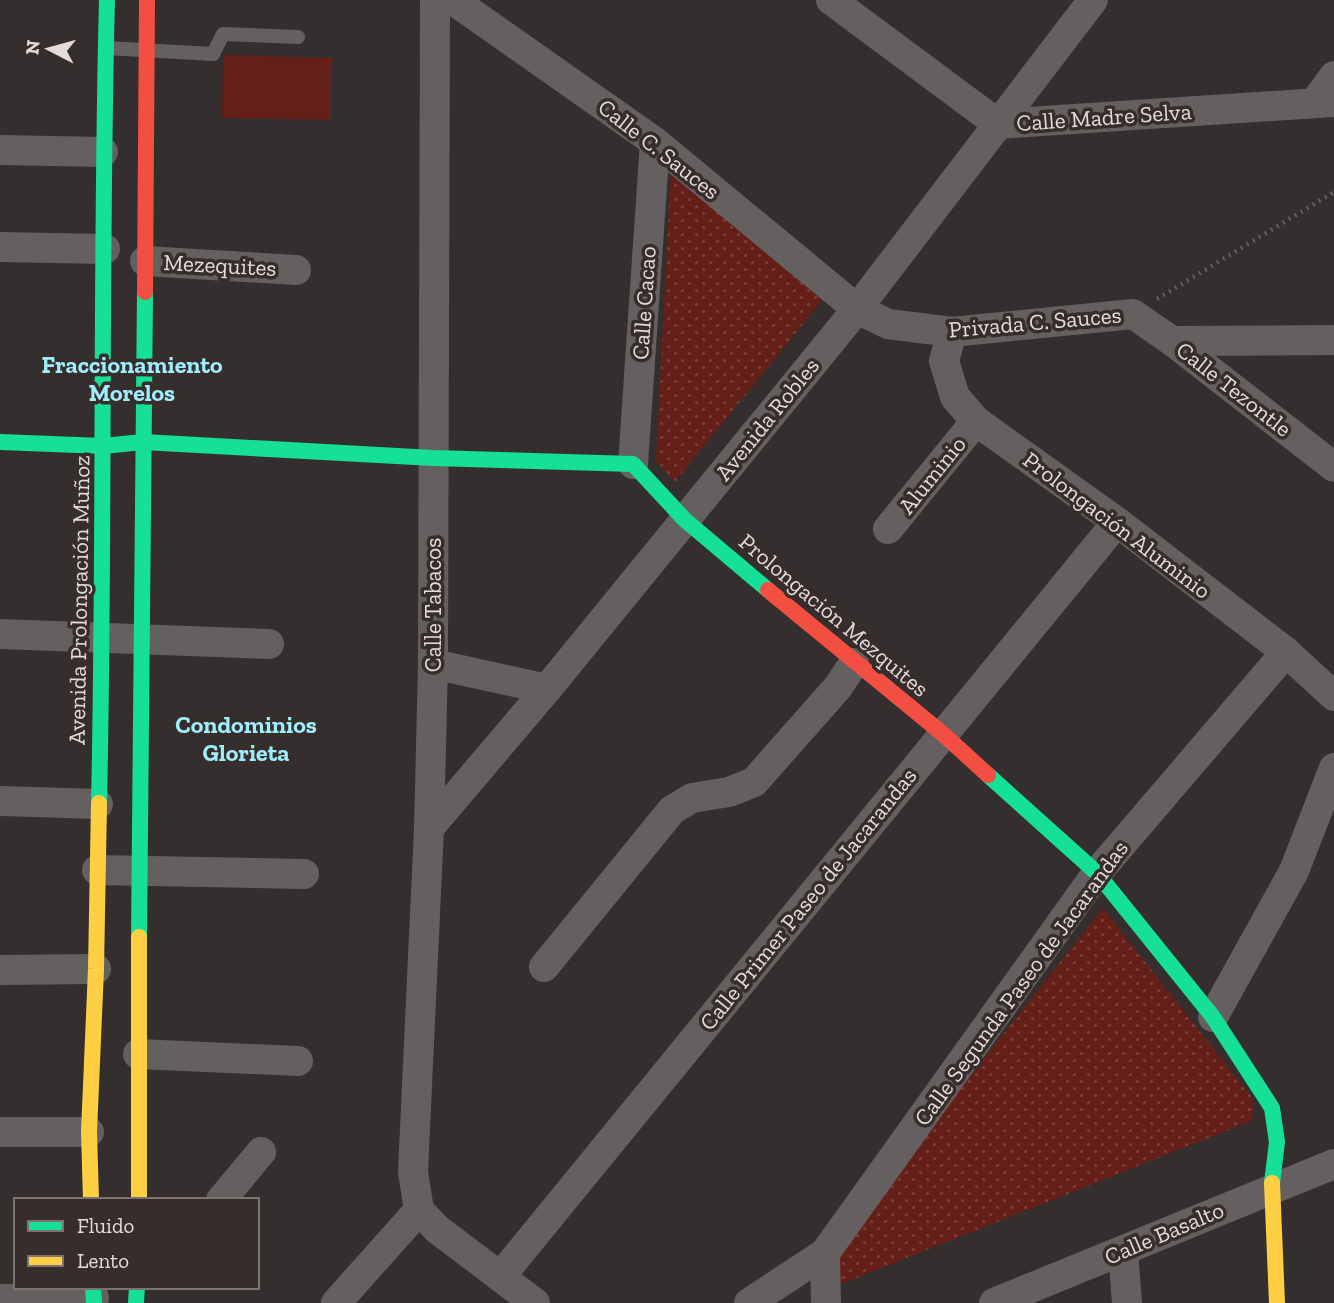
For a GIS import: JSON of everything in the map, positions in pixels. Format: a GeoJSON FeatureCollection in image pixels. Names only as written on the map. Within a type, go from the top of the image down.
{"type":"FeatureCollection","features":[{"type":"Feature","properties":{"kind":"street","name":"Avenida Prolongación Muñoz"},"geometry":{"type":"LineString","coordinates":[[91,1198],[89,1132],[96,969],[103,636],[103,152],[107,0]]}},
{"type":"Feature","properties":{"kind":"street"},"geometry":{"type":"LineString","coordinates":[[139,1198],[146,0]]}},
{"type":"Feature","properties":{"kind":"street","name":"Calle Tabacos"},"geometry":{"type":"LineString","coordinates":[[419,1210],[413,1172],[429,828],[433,664],[435,0]]}},
{"type":"Feature","properties":{"kind":"street","name":"Calle C. Sauces"},"geometry":{"type":"LineString","coordinates":[[453,0],[655,142],[857,309]]}},
{"type":"Feature","properties":{"kind":"street","name":"Calle Madre Selva"},"geometry":{"type":"LineString","coordinates":[[831,0],[998,124],[1325,102]]}},
{"type":"Feature","properties":{"kind":"street","name":"Avenida Robles"},"geometry":{"type":"LineString","coordinates":[[429,828],[547,689],[857,309],[1093,0]]}},
{"type":"Feature","properties":{"kind":"street"},"geometry":{"type":"LineString","coordinates":[[1325,102],[1334,76]]}},
{"type":"Feature","properties":{"kind":"street","name":"Calle Cacao"},"geometry":{"type":"LineString","coordinates":[[633,464],[655,142]]}},
{"type":"Feature","properties":{"kind":"street"},"geometry":{"type":"LineString","coordinates":[[0,150],[103,152]]}},
{"type":"Feature","properties":{"kind":"street"},"geometry":{"type":"LineString","coordinates":[[0,247],[105,249]]}},
{"type":"Feature","properties":{"kind":"street","name":"Mezequites"},"geometry":{"type":"LineString","coordinates":[[145,261],[296,270]]}},
{"type":"Feature","properties":{"kind":"street","name":"Privada C. Sauces"},"geometry":{"type":"LineString","coordinates":[[857,309],[888,324],[952,332],[1133,314]]}},
{"type":"Feature","properties":{"kind":"street","name":"Calle Tezontle"},"geometry":{"type":"LineString","coordinates":[[1133,314],[1172,341],[1334,467]]}},
{"type":"Feature","properties":{"kind":"street","name":"Prolongación Aluminio"},"geometry":{"type":"LineString","coordinates":[[952,332],[944,362],[955,397],[976,421],[1117,523],[1286,652],[1334,696]]}},
{"type":"Feature","properties":{"kind":"street"},"geometry":{"type":"LineString","coordinates":[[1172,341],[1334,340]]}},
{"type":"Feature","properties":{"kind":"street","name":"Aluminio"},"geometry":{"type":"LineString","coordinates":[[888,529],[976,421]]}},
{"type":"Feature","properties":{"kind":"street"},"geometry":{"type":"LineString","coordinates":[[0,442],[103,446],[143,442],[433,458],[633,464]]}},
{"type":"Feature","properties":{"kind":"street","name":"Prolongación Mezquites"},"geometry":{"type":"LineString","coordinates":[[633,464],[685,520],[854,663],[943,734],[1097,873],[1213,1017],[1272,1108],[1277,1142],[1270,1189],[1278,1303]]}},
{"type":"Feature","properties":{"kind":"street","name":"Calle Primer Paseo de Jacarandas"},"geometry":{"type":"LineString","coordinates":[[500,1277],[1117,523]]}},
{"type":"Feature","properties":{"kind":"street"},"geometry":{"type":"LineString","coordinates":[[0,634],[270,644]]}},
{"type":"Feature","properties":{"kind":"street","name":"Calle Segunda Paseo de Jacarandas"},"geometry":{"type":"LineString","coordinates":[[749,1303],[825,1253],[1097,873],[1286,652]]}},
{"type":"Feature","properties":{"kind":"street"},"geometry":{"type":"LineString","coordinates":[[544,967],[672,810],[692,798],[729,792],[754,782],[838,687],[854,663]]}},
{"type":"Feature","properties":{"kind":"street"},"geometry":{"type":"LineString","coordinates":[[433,664],[547,689]]}},
{"type":"Feature","properties":{"kind":"street"},"geometry":{"type":"LineString","coordinates":[[1213,1017],[1294,871],[1334,768]]}},
{"type":"Feature","properties":{"kind":"street"},"geometry":{"type":"LineString","coordinates":[[0,801],[98,804]]}},
{"type":"Feature","properties":{"kind":"street"},"geometry":{"type":"LineString","coordinates":[[97,870],[304,874]]}},
{"type":"Feature","properties":{"kind":"street"},"geometry":{"type":"LineString","coordinates":[[0,970],[96,969]]}},
{"type":"Feature","properties":{"kind":"street"},"geometry":{"type":"LineString","coordinates":[[138,1054],[298,1061]]}},
{"type":"Feature","properties":{"kind":"street"},"geometry":{"type":"LineString","coordinates":[[0,1132],[89,1132]]}},
{"type":"Feature","properties":{"kind":"street"},"geometry":{"type":"LineString","coordinates":[[223,1198],[261,1152]]}},
{"type":"Feature","properties":{"kind":"street","name":"Calle Basalto"},"geometry":{"type":"LineString","coordinates":[[994,1303],[1334,1164]]}},
{"type":"Feature","properties":{"kind":"street"},"geometry":{"type":"LineString","coordinates":[[336,1303],[419,1210],[438,1229],[535,1303]]}},
{"type":"Feature","properties":{"kind":"street"},"geometry":{"type":"LineString","coordinates":[[1123,1251],[1127,1303]]}},
{"type":"Feature","properties":{"kind":"street"},"geometry":{"type":"LineString","coordinates":[[825,1253],[826,1303]]}},
{"type":"Feature","properties":{"kind":"street"},"geometry":{"type":"LineString","coordinates":[[0,1299],[94,1296]]}},
{"type":"Feature","properties":{"kind":"lane"},"geometry":{"type":"LineString","coordinates":[[106,48],[212,54],[223,34],[298,37]]}},
{"type":"Feature","properties":{"kind":"path"},"geometry":{"type":"LineString","coordinates":[[1133,314],[1334,192]]}},
{"type":"Feature","properties":{"kind":"shaded area"},"geometry":{"type":"Polygon","coordinates":[[[223,55],[331,58],[330,120],[222,118],[223,55]]]}},
{"type":"Feature","properties":{"kind":"shaded area"},"geometry":{"type":"Polygon","coordinates":[[[671,171],[828,293],[675,482],[656,461],[671,171]]]}},
{"type":"Feature","properties":{"kind":"shaded area"},"geometry":{"type":"Polygon","coordinates":[[[1103,908],[1254,1100],[1252,1121],[841,1284],[833,1250],[1103,908]]]}},
{"type":"Feature","properties":{"kind":"traffic: fast"},"geometry":{"type":"LineString","coordinates":[[99,803],[107,0]]}},
{"type":"Feature","properties":{"kind":"traffic: fast"},"geometry":{"type":"LineString","coordinates":[[139,937],[145,292]]}},
{"type":"Feature","properties":{"kind":"traffic: fast"},"geometry":{"type":"LineString","coordinates":[[0,442],[103,446],[143,442],[433,458],[633,464],[685,520],[768,590]]}},
{"type":"Feature","properties":{"kind":"traffic: fast"},"geometry":{"type":"LineString","coordinates":[[988,775],[1097,873],[1213,1017],[1272,1108],[1277,1142],[1272,1183]]}},
{"type":"Feature","properties":{"kind":"traffic: fast"},"geometry":{"type":"LineString","coordinates":[[93,1289],[94,1303]]}},
{"type":"Feature","properties":{"kind":"traffic: fast"},"geometry":{"type":"LineString","coordinates":[[136,1303],[137,1289]]}},
{"type":"Feature","properties":{"kind":"traffic: slow"},"geometry":{"type":"LineString","coordinates":[[91,1198],[89,1132],[99,803]]}},
{"type":"Feature","properties":{"kind":"traffic: slow"},"geometry":{"type":"LineString","coordinates":[[139,937],[139,1198]]}},
{"type":"Feature","properties":{"kind":"traffic: slow"},"geometry":{"type":"LineString","coordinates":[[1272,1183],[1277,1303]]}},
{"type":"Feature","properties":{"kind":"traffic: jam"},"geometry":{"type":"LineString","coordinates":[[145,292],[147,0]]}},
{"type":"Feature","properties":{"kind":"traffic: jam"},"geometry":{"type":"LineString","coordinates":[[768,590],[943,734],[988,775]]}},
{"type":"Feature","properties":{"kind":"district","name":"Fraccionamiento Morelos"},"geometry":{"type":"Point","coordinates":[132,379]}},
{"type":"Feature","properties":{"kind":"district","name":"Condominios Glorieta"},"geometry":{"type":"Point","coordinates":[246,739]}}]}
